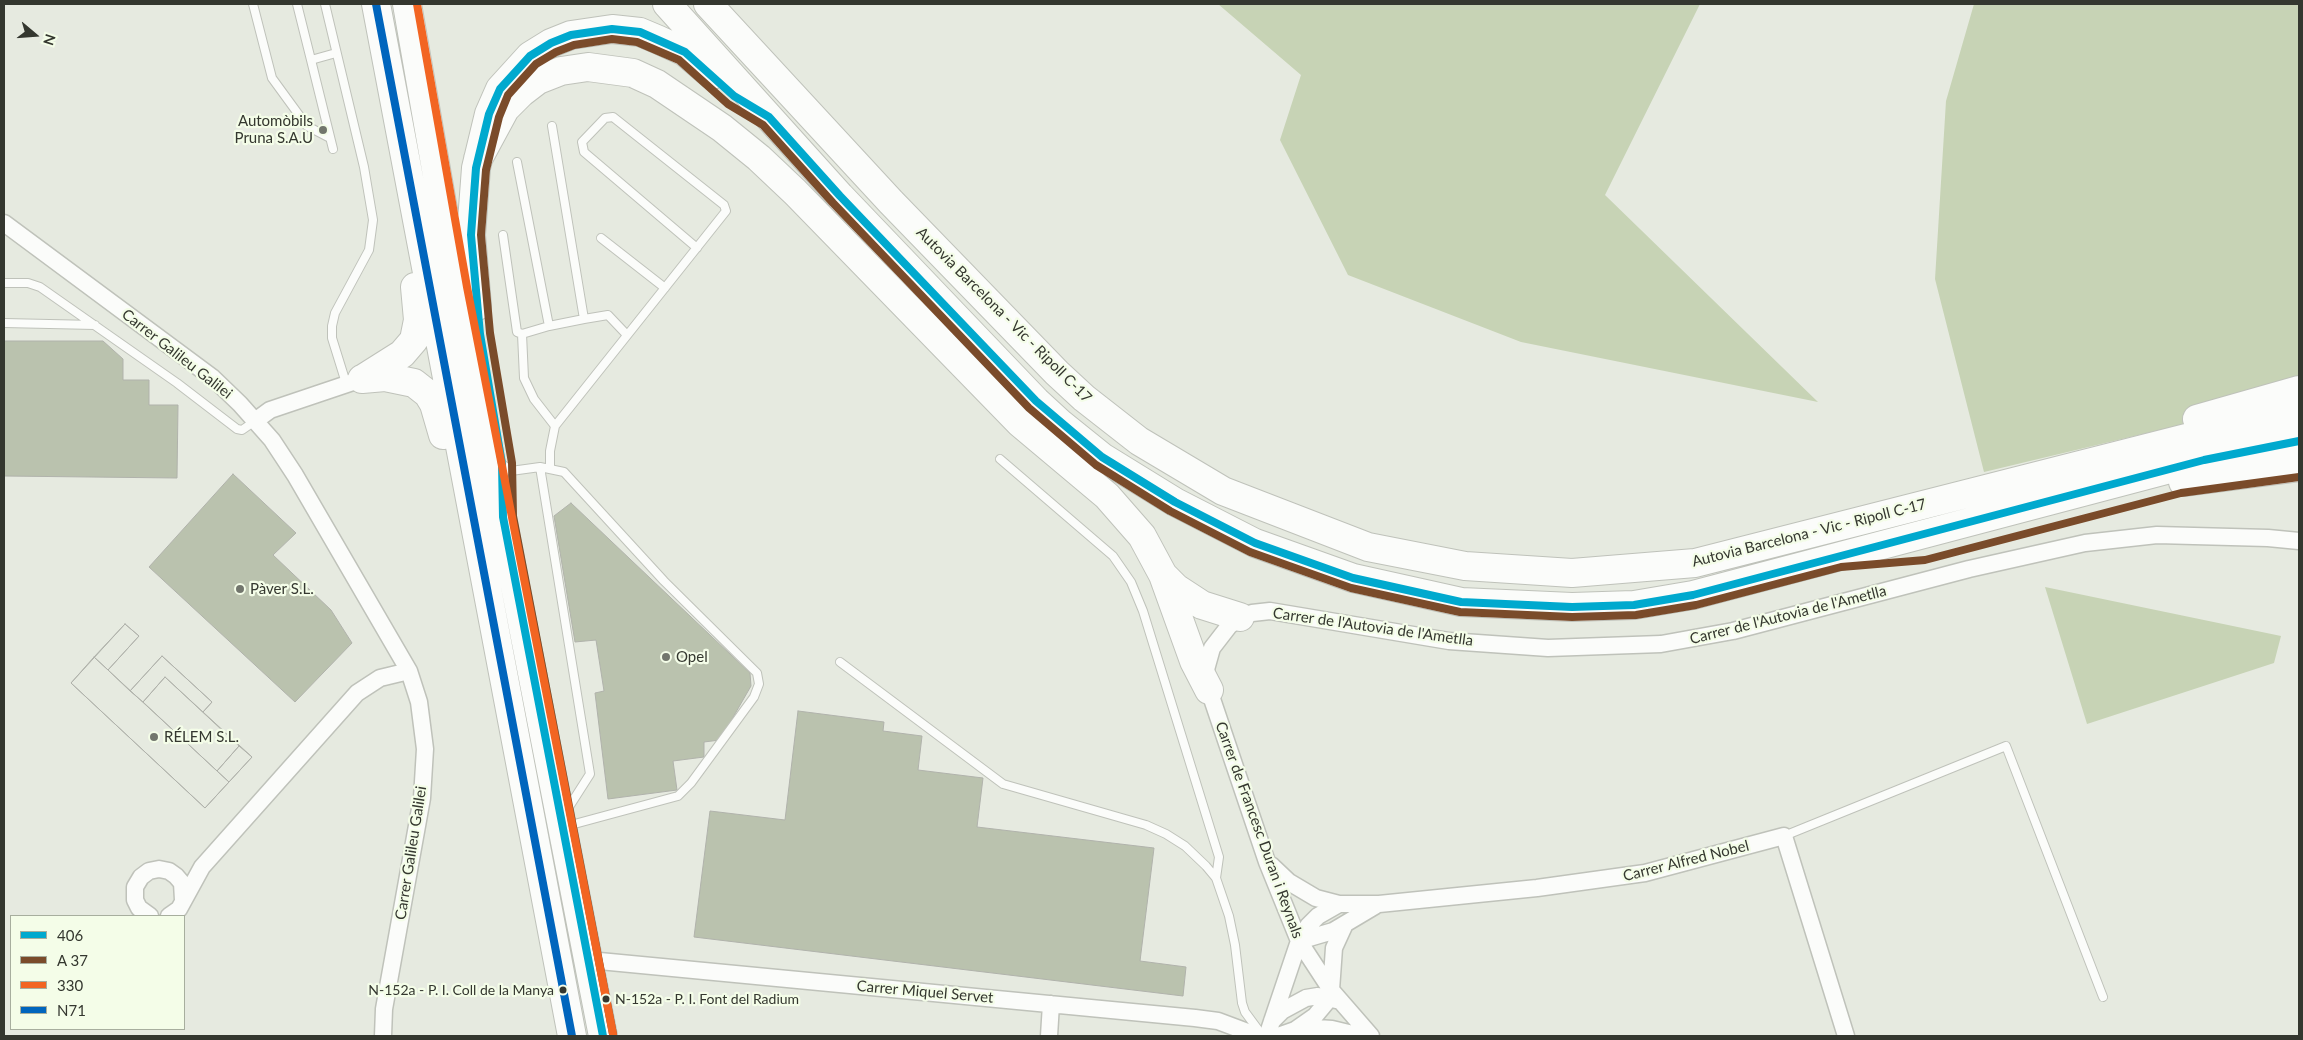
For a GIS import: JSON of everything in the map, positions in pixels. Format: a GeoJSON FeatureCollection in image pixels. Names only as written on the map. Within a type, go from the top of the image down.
{"type":"FeatureCollection","features":[{"type":"Feature","properties":{"kind":"highway"},"geometry":{"type":"LineString","coordinates":[[376,4],[572,1036]]}},
{"type":"Feature","properties":{"kind":"highway"},"geometry":{"type":"LineString","coordinates":[[389,4],[393,50],[390,78]]}},
{"type":"Feature","properties":{"kind":"highway"},"geometry":{"type":"LineString","coordinates":[[407,4],[457,289],[603,1036]]}},
{"type":"Feature","properties":{"kind":"highway","name":"Autovia Barcelona - Vic - Ripoll C-17"},"geometry":{"type":"LineString","coordinates":[[667,4],[840,196],[1036,401],[1061,424],[1102,456],[1176,502],[1255,543],[1353,578],[1461,602],[1572,607],[1634,605],[1693,595],[2204,460],[2299,441]]}},
{"type":"Feature","properties":{"kind":"highway","name":"Autovia Barcelona - Vic - Ripoll C-17"},"geometry":{"type":"LineString","coordinates":[[708,4],[891,202],[1057,373],[1084,398],[1138,441],[1223,491],[1368,547],[1465,566],[1572,573],[1695,563],[2164,444],[2299,413]]}},
{"type":"Feature","properties":{"kind":"highway"},"geometry":{"type":"LineString","coordinates":[[503,517],[502,464],[475,287],[472,235],[478,159],[489,114],[500,89],[530,56],[551,43],[588,31],[612,29],[640,32],[685,52],[734,96],[769,117]]}},
{"type":"Feature","properties":{"kind":"highway"},"geometry":{"type":"LineString","coordinates":[[478,159],[505,109],[538,80],[553,74],[588,67],[632,73],[657,84],[722,128],[759,158],[795,192],[1020,423],[1107,496],[1142,536],[1163,575],[1194,661],[1209,690]]}},
{"type":"Feature","properties":{"kind":"highway"},"geometry":{"type":"LineString","coordinates":[[396,105],[394,151],[400,207],[417,300],[418,320],[411,364],[414,383]]}},
{"type":"Feature","properties":{"kind":"highway"},"geometry":{"type":"LineString","coordinates":[[354,381],[402,354],[414,340]]}},
{"type":"Feature","properties":{"kind":"highway"},"geometry":{"type":"LineString","coordinates":[[354,381],[385,377],[414,383],[428,394],[438,414],[459,512],[478,585],[485,609],[496,632]]}},
{"type":"Feature","properties":{"kind":"highway"},"geometry":{"type":"LineString","coordinates":[[2164,444],[2192,421],[2299,390]]}},
{"type":"Feature","properties":{"kind":"highway"},"geometry":{"type":"LineString","coordinates":[[1838,558],[1922,550],[2179,482],[2299,467]]}},
{"type":"Feature","properties":{"kind":"highway"},"geometry":{"type":"LineString","coordinates":[[1163,575],[1176,588],[1202,605],[1240,617]]}},
{"type":"Feature","properties":{"kind":"street","name":"Carrer Galileu Galilei"},"geometry":{"type":"LineString","coordinates":[[4,223],[213,378],[255,420],[295,475],[409,671],[419,702],[425,749],[422,798],[384,1009],[383,1036]]}},
{"type":"Feature","properties":{"kind":"street"},"geometry":{"type":"LineString","coordinates":[[255,420],[270,410],[354,381]]}},
{"type":"Feature","properties":{"kind":"street","name":"Carrer de l'Autovia de l'Ametlla"},"geometry":{"type":"LineString","coordinates":[[1240,617],[1252,613],[1270,611],[1449,641],[1548,648],[1661,644],[1734,631],[1969,569],[2085,543],[2157,535],[2268,538],[2299,541]]}},
{"type":"Feature","properties":{"kind":"street"},"geometry":{"type":"LineString","coordinates":[[1209,690],[1205,673],[1212,648],[1229,626],[1240,617]]}},
{"type":"Feature","properties":{"kind":"street"},"geometry":{"type":"LineString","coordinates":[[170,915],[179,909],[202,867],[357,693],[380,678],[409,671]]}},
{"type":"Feature","properties":{"kind":"street","name":"Carrer de Francesc Duran i Reynals"},"geometry":{"type":"LineString","coordinates":[[1209,690],[1268,862],[1299,941],[1334,996],[1372,1036]]}},
{"type":"Feature","properties":{"kind":"street"},"geometry":{"type":"LineString","coordinates":[[1784,836],[1846,1036]]}},
{"type":"Feature","properties":{"kind":"street","name":"Carrer Alfred Nobel"},"geometry":{"type":"LineString","coordinates":[[1268,862],[1289,882],[1316,898],[1339,904],[1379,904],[1537,888],[1645,873],[1784,836]]}},
{"type":"Feature","properties":{"kind":"street"},"geometry":{"type":"LineString","coordinates":[[149,915],[139,908],[135,900],[135,887],[141,877],[149,871],[159,869],[184,872],[202,867]]}},
{"type":"Feature","properties":{"kind":"street"},"geometry":{"type":"LineString","coordinates":[[169,871],[182,883],[183,900]]}},
{"type":"Feature","properties":{"kind":"street"},"geometry":{"type":"LineString","coordinates":[[1270,1028],[1299,941],[1318,916],[1339,904]]}},
{"type":"Feature","properties":{"kind":"street","name":"Carrer Alfred Nobel"},"geometry":{"type":"LineString","coordinates":[[1299,941],[1325,935],[1379,904]]}},
{"type":"Feature","properties":{"kind":"street"},"geometry":{"type":"LineString","coordinates":[[1295,1030],[1315,1016],[1334,996],[1334,948],[1345,924]]}},
{"type":"Feature","properties":{"kind":"street","name":"Carrer Miquel Servet"},"geometry":{"type":"LineString","coordinates":[[589,960],[1218,1021],[1258,1036]]}},
{"type":"Feature","properties":{"kind":"street"},"geometry":{"type":"LineString","coordinates":[[1270,1028],[1282,1010],[1306,998],[1334,996]]}},
{"type":"Feature","properties":{"kind":"street"},"geometry":{"type":"LineString","coordinates":[[1049,1036],[1050,1004]]}},
{"type":"Feature","properties":{"kind":"street"},"geometry":{"type":"LineString","coordinates":[[1278,1036],[1295,1030],[1317,1028],[1332,1029],[1361,1036]]}},
{"type":"Feature","properties":{"kind":"lane"},"geometry":{"type":"LineString","coordinates":[[253,4],[272,78],[307,126],[330,138]]}},
{"type":"Feature","properties":{"kind":"lane"},"geometry":{"type":"LineString","coordinates":[[297,4],[333,149]]}},
{"type":"Feature","properties":{"kind":"lane"},"geometry":{"type":"LineString","coordinates":[[325,4],[364,167],[373,220],[368,250],[339,306],[332,326],[332,338],[354,381]]}},
{"type":"Feature","properties":{"kind":"lane"},"geometry":{"type":"LineString","coordinates":[[312,60],[336,53]]}},
{"type":"Feature","properties":{"kind":"lane"},"geometry":{"type":"LineString","coordinates":[[550,469],[550,451],[555,426],[697,248],[726,211],[724,205],[613,117],[605,118],[582,142],[584,152],[697,248]]}},
{"type":"Feature","properties":{"kind":"lane"},"geometry":{"type":"LineString","coordinates":[[552,126],[584,319]]}},
{"type":"Feature","properties":{"kind":"lane"},"geometry":{"type":"LineString","coordinates":[[517,162],[549,326]]}},
{"type":"Feature","properties":{"kind":"lane"},"geometry":{"type":"LineString","coordinates":[[502,235],[517,332],[522,334],[549,326],[608,315],[627,335]]}},
{"type":"Feature","properties":{"kind":"lane"},"geometry":{"type":"LineString","coordinates":[[601,238],[665,288]]}},
{"type":"Feature","properties":{"kind":"lane"},"geometry":{"type":"LineString","coordinates":[[4,283],[28,283],[40,287],[177,383],[237,429],[242,430],[255,420]]}},
{"type":"Feature","properties":{"kind":"lane"},"geometry":{"type":"LineString","coordinates":[[4,324],[95,325]]}},
{"type":"Feature","properties":{"kind":"lane"},"geometry":{"type":"LineString","coordinates":[[522,334],[524,378],[534,399],[555,426]]}},
{"type":"Feature","properties":{"kind":"lane"},"geometry":{"type":"LineString","coordinates":[[1000,459],[1112,556],[1130,582],[1143,611],[1219,857],[1216,878]]}},
{"type":"Feature","properties":{"kind":"lane"},"geometry":{"type":"LineString","coordinates":[[502,464],[511,471],[540,467],[564,472],[664,582],[757,673],[759,684],[754,697],[691,783],[678,796],[562,823]]}},
{"type":"Feature","properties":{"kind":"lane"},"geometry":{"type":"LineString","coordinates":[[540,467],[590,774],[562,823]]}},
{"type":"Feature","properties":{"kind":"lane"},"geometry":{"type":"LineString","coordinates":[[840,662],[1003,784],[1146,825],[1166,834],[1185,846],[1216,878],[1229,916],[1235,945],[1242,1004],[1245,1012],[1263,1036]]}},
{"type":"Feature","properties":{"kind":"lane"},"geometry":{"type":"LineString","coordinates":[[1784,836],[2006,746],[2102,998]]}},
{"type":"Feature","properties":{"kind":"green space"},"geometry":{"type":"Polygon","coordinates":[[[1218,4],[1700,4],[1605,195],[1818,402],[1521,342],[1348,275],[1280,140],[1301,75],[1218,4]]]}},
{"type":"Feature","properties":{"kind":"green space"},"geometry":{"type":"Polygon","coordinates":[[[1974,4],[2299,4],[2299,404],[2239,411],[1984,472],[1935,279],[1946,101],[1974,4]]]}},
{"type":"Feature","properties":{"kind":"green space"},"geometry":{"type":"Polygon","coordinates":[[[2045,587],[2281,636],[2274,663],[2087,724],[2045,587]]]}},
{"type":"Feature","properties":{"kind":"building"},"geometry":{"type":"Polygon","coordinates":[[[4,341],[103,341],[123,359],[123,380],[149,380],[149,405],[178,405],[177,478],[4,476],[4,341]]]}},
{"type":"Feature","properties":{"kind":"building","name":"Pàver S.L."},"geometry":{"type":"Polygon","coordinates":[[[233,474],[296,533],[273,555],[331,610],[352,643],[295,702],[149,567],[233,474]]]}},
{"type":"Feature","properties":{"kind":"building","name":"Opel"},"geometry":{"type":"Polygon","coordinates":[[[571,503],[750,673],[751,686],[720,740],[704,742],[704,757],[673,761],[677,790],[608,799],[595,693],[604,691],[596,640],[575,642],[554,516],[571,503]]]}},
{"type":"Feature","properties":{"kind":"building"},"geometry":{"type":"Polygon","coordinates":[[[125,624],[139,636],[108,670],[130,691],[162,656],[212,702],[203,712],[252,757],[205,808],[71,683],[125,624]]]}},
{"type":"Feature","properties":{"kind":"building"},"geometry":{"type":"Polygon","coordinates":[[[125,624],[139,636],[108,670],[94,657],[125,624]]]}},
{"type":"Feature","properties":{"kind":"building","name":"RÉLEM S.L."},"geometry":{"type":"Polygon","coordinates":[[[162,656],[212,702],[203,712],[165,677],[143,702],[130,691],[162,656]]]}},
{"type":"Feature","properties":{"kind":"building","name":"RÉLEM S.L."},"geometry":{"type":"Polygon","coordinates":[[[94,657],[229,782],[205,808],[71,683],[94,657]]]}},
{"type":"Feature","properties":{"kind":"building","name":"RÉLEM S.L."},"geometry":{"type":"Polygon","coordinates":[[[165,677],[239,746],[217,771],[143,702],[165,677]]]}},
{"type":"Feature","properties":{"kind":"building"},"geometry":{"type":"Polygon","coordinates":[[[798,711],[884,722],[883,731],[922,736],[918,770],[983,778],[977,827],[1154,848],[1140,961],[1186,967],[1183,996],[694,937],[710,811],[785,820],[798,711]]]}},
{"type":"Feature","properties":{"kind":"building","name":"RÉLEM S.L."},"geometry":{"type":"Polygon","coordinates":[[[239,746],[252,757],[229,782],[217,771],[239,746]]]}},
{"type":"Feature","properties":{"kind":"transit line","name":"N71"},"geometry":{"type":"LineString","coordinates":[[376,4],[572,1036]]}},
{"type":"Feature","properties":{"kind":"transit line","name":"330"},"geometry":{"type":"LineString","coordinates":[[417,4],[467,287],[613,1034]]}},
{"type":"Feature","properties":{"kind":"transit line","name":"406"},"geometry":{"type":"LineString","coordinates":[[603,1036],[503,517],[502,464],[480,334],[471,235],[476,168],[489,114],[500,89],[530,56],[551,43],[571,35],[612,29],[640,32],[685,52],[734,96],[769,117],[840,196],[1036,401],[1102,457],[1175,502],[1255,543],[1353,578],[1461,602],[1572,607],[1634,605],[1693,595],[2204,460],[2299,441]]}},
{"type":"Feature","properties":{"kind":"transit line"},"geometry":{"type":"LineString","coordinates":[[613,1034],[513,516],[512,463],[490,333],[481,235],[486,170],[499,117],[508,95],[536,64],[556,52],[574,45],[612,39],[637,42],[679,60],[728,104],[763,125],[833,203],[1029,408],[1096,465],[1170,511],[1250,552],[1351,588],[1460,612],[1572,617],[1636,615],[1696,605],[1841,567],[1925,560],[2181,493],[2299,477]]}},
{"type":"Feature","properties":{"kind":"place","name":"Automòbils Pruna S.A.U"},"geometry":{"type":"Point","coordinates":[323,130]}},
{"type":"Feature","properties":{"kind":"place","name":"Pàver S.L."},"geometry":{"type":"Point","coordinates":[240,589]}},
{"type":"Feature","properties":{"kind":"place","name":"Opel"},"geometry":{"type":"Point","coordinates":[666,657]}},
{"type":"Feature","properties":{"kind":"place","name":"RÉLEM S.L."},"geometry":{"type":"Point","coordinates":[154,737]}},
{"type":"Feature","properties":{"kind":"place","name":"N-152a - P. I. Coll de la Manya"},"geometry":{"type":"Point","coordinates":[563,990]}},
{"type":"Feature","properties":{"kind":"place","name":"N-152a - P. I. Font del Radium"},"geometry":{"type":"Point","coordinates":[606,999]}}]}
